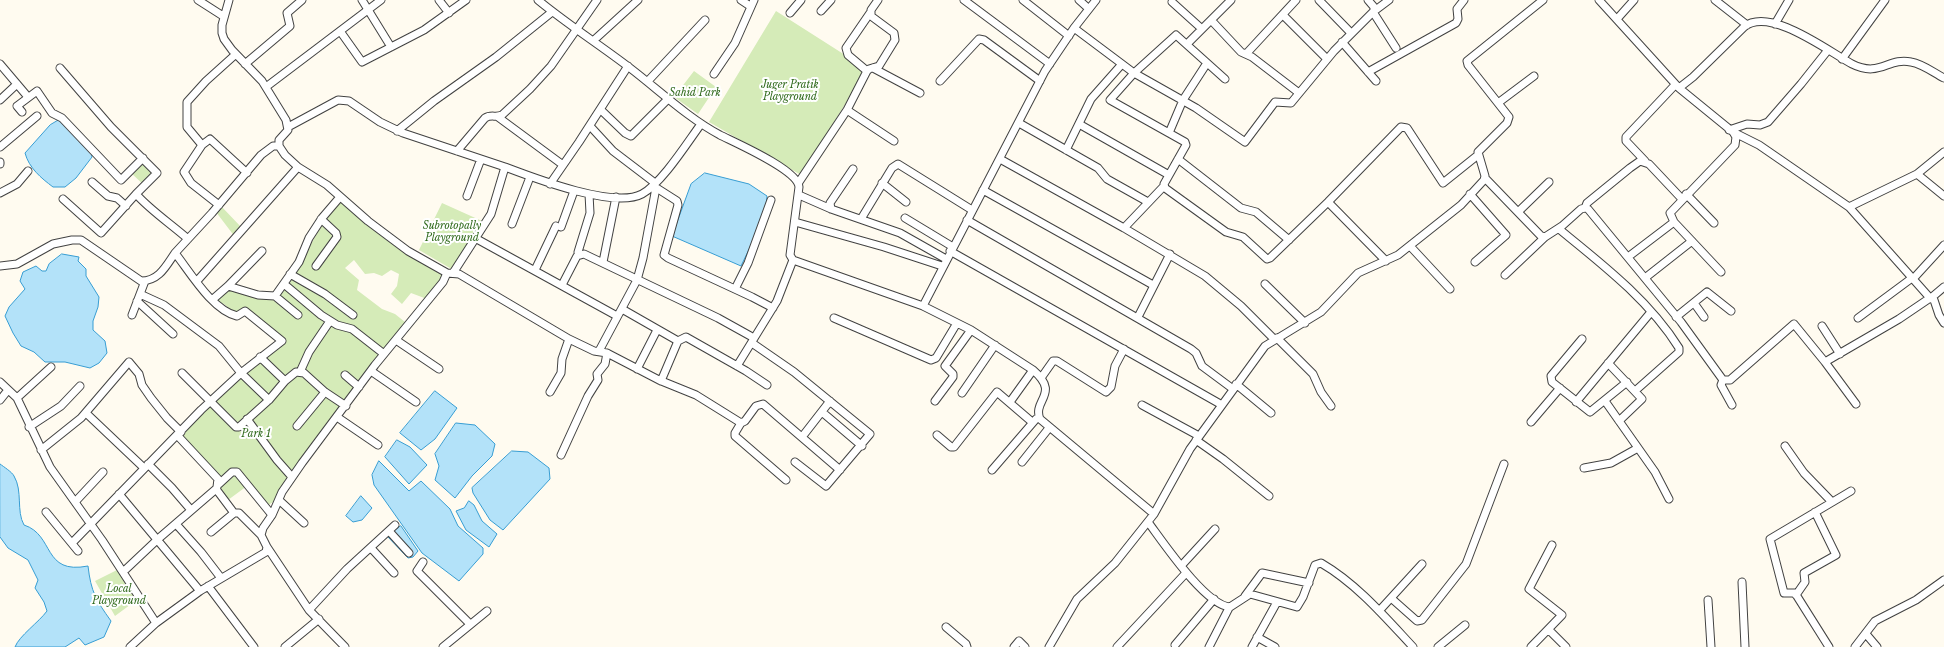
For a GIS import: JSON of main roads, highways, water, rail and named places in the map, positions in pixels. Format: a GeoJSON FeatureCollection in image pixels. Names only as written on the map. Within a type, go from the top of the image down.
{"type":"FeatureCollection","features":[{"type":"Feature","properties":{"kind":"water"},"geometry":{"type":"Polygon","coordinates":[[[59,120],[91,151],[92,157],[76,178],[65,187],[53,187],[32,168],[25,153],[50,125],[59,120]]]}},
{"type":"Feature","properties":{"kind":"water"},"geometry":{"type":"Polygon","coordinates":[[[705,173],[749,184],[767,196],[765,216],[741,266],[672,236],[691,184],[705,173]]]}},
{"type":"Feature","properties":{"kind":"water"},"geometry":{"type":"Polygon","coordinates":[[[62,254],[79,257],[78,261],[86,269],[86,276],[99,297],[98,307],[93,321],[93,330],[105,341],[107,353],[99,363],[90,368],[65,362],[45,362],[34,352],[21,346],[5,316],[9,307],[25,289],[20,281],[23,272],[36,266],[42,271],[46,271],[49,264],[62,254]]]}},
{"type":"Feature","properties":{"kind":"water"},"geometry":{"type":"Polygon","coordinates":[[[435,391],[457,408],[435,439],[421,450],[400,433],[435,391]]]}},
{"type":"Feature","properties":{"kind":"water"},"geometry":{"type":"Polygon","coordinates":[[[456,423],[475,425],[495,444],[492,456],[472,476],[455,498],[435,480],[439,466],[435,454],[456,423]]]}},
{"type":"Feature","properties":{"kind":"water"},"geometry":{"type":"Polygon","coordinates":[[[397,440],[410,447],[427,465],[409,484],[385,457],[397,440]]]}},
{"type":"Feature","properties":{"kind":"water"},"geometry":{"type":"Polygon","coordinates":[[[512,451],[528,452],[549,468],[550,479],[503,530],[490,520],[473,493],[472,488],[512,451]]]}},
{"type":"Feature","properties":{"kind":"water"},"geometry":{"type":"Polygon","coordinates":[[[379,461],[409,491],[421,481],[450,509],[458,526],[483,548],[483,554],[459,581],[422,553],[374,485],[372,475],[379,461]]]}},
{"type":"Feature","properties":{"kind":"water"},"geometry":{"type":"Polygon","coordinates":[[[0,464],[12,473],[17,482],[20,514],[24,525],[34,530],[41,537],[50,553],[63,565],[73,567],[88,566],[95,595],[111,621],[104,637],[85,645],[79,638],[65,647],[15,647],[21,638],[47,611],[44,602],[35,588],[38,580],[28,560],[8,548],[0,537],[0,464]]]}},
{"type":"Feature","properties":{"kind":"water"},"geometry":{"type":"Polygon","coordinates":[[[361,496],[372,508],[362,520],[353,522],[346,516],[361,496]]]}},
{"type":"Feature","properties":{"kind":"water"},"geometry":{"type":"Polygon","coordinates":[[[469,501],[474,505],[482,521],[497,534],[489,547],[466,530],[456,511],[464,508],[469,501]]]}},
{"type":"Feature","properties":{"kind":"water"},"geometry":{"type":"Polygon","coordinates":[[[401,526],[418,551],[413,557],[408,558],[387,536],[401,526]]]}},
{"type":"Feature","properties":{"kind":"park label","name":"Juger Pratik Playground"},"geometry":{"type":"Point","coordinates":[790,90]}},
{"type":"Feature","properties":{"kind":"park label","name":"Sahid Park"},"geometry":{"type":"Point","coordinates":[695,93]}},
{"type":"Feature","properties":{"kind":"park label","name":"Subrotopally Playground"},"geometry":{"type":"Point","coordinates":[452,232]}},
{"type":"Feature","properties":{"kind":"park label","name":"Park 1"},"geometry":{"type":"Point","coordinates":[256,434]}},
{"type":"Feature","properties":{"kind":"park label","name":"Local Playground"},"geometry":{"type":"Point","coordinates":[119,594]}}]}
